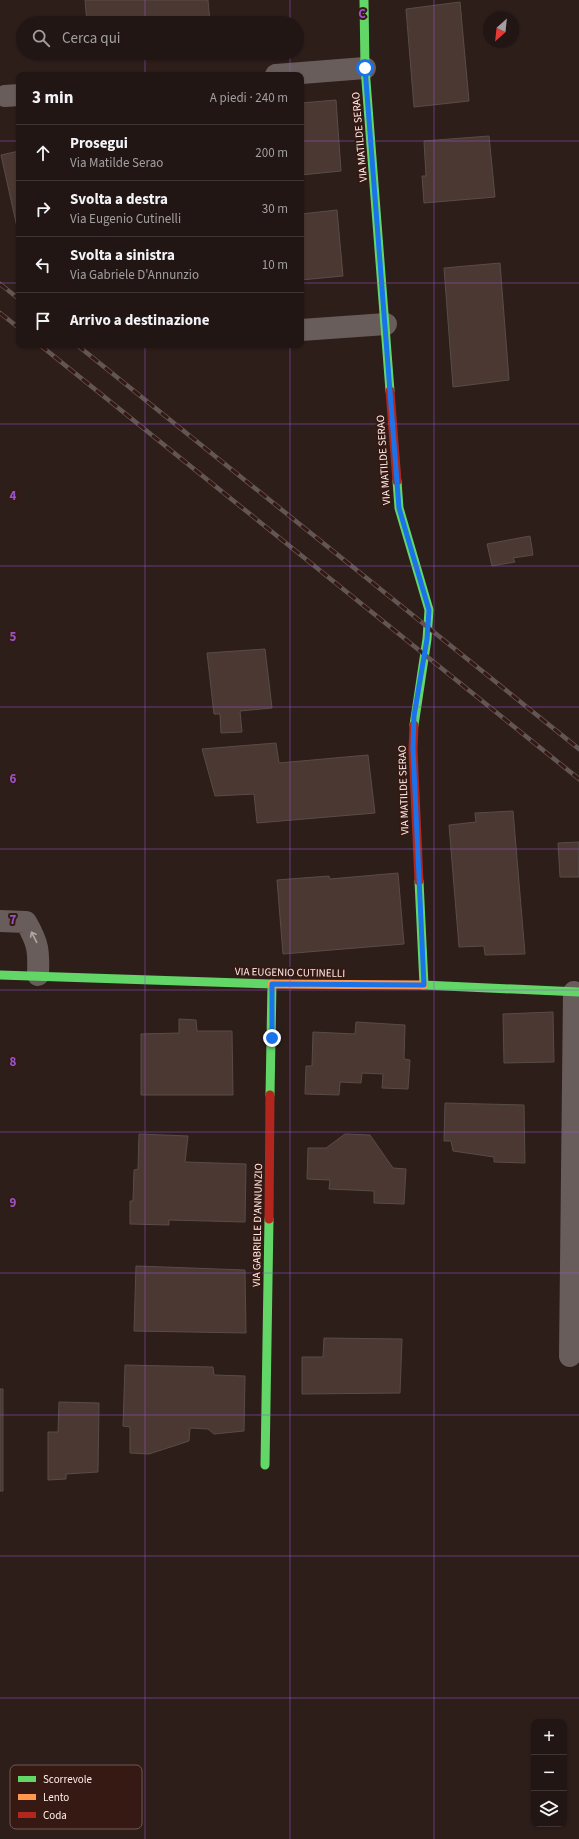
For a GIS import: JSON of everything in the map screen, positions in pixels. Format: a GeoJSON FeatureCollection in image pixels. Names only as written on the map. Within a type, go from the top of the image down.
{"type":"FeatureCollection","features":[{"type":"Feature","properties":{"kind":"street","name":"VIA MATILDE SERAO"},"geometry":{"type":"LineString","coordinates":[[364,0],[365,68],[386,324],[399,508],[429,610],[427,639],[414,716],[413,748],[424,985]]}},
{"type":"Feature","properties":{"kind":"street"},"geometry":{"type":"LineString","coordinates":[[304,73],[365,68]]}},
{"type":"Feature","properties":{"kind":"street"},"geometry":{"type":"LineString","coordinates":[[304,330],[386,324]]}},
{"type":"Feature","properties":{"kind":"street"},"geometry":{"type":"LineString","coordinates":[[0,921],[26,922],[37,940],[39,956],[38,974]]}},
{"type":"Feature","properties":{"kind":"street","name":"VIA EUGENIO CUTINELLI"},"geometry":{"type":"LineString","coordinates":[[0,975],[38,974],[272,984],[424,985],[576,992]]}},
{"type":"Feature","properties":{"kind":"street","name":"VIA GABRIELE D'ANNUNZIO"},"geometry":{"type":"LineString","coordinates":[[265,1465],[272,984]]}},
{"type":"Feature","properties":{"kind":"street"},"geometry":{"type":"LineString","coordinates":[[570,1356],[576,992]]}},
{"type":"Feature","properties":{"kind":"building"},"geometry":{"type":"Polygon","coordinates":[[[85,0],[208,0],[209,16],[86,16],[85,0]]]}},
{"type":"Feature","properties":{"kind":"building"},"geometry":{"type":"Polygon","coordinates":[[[460,2],[469,101],[414,107],[406,9],[460,2]]]}},
{"type":"Feature","properties":{"kind":"building"},"geometry":{"type":"Polygon","coordinates":[[[336,100],[341,171],[304,175],[304,103],[336,100]]]}},
{"type":"Feature","properties":{"kind":"building"},"geometry":{"type":"Polygon","coordinates":[[[489,136],[495,197],[424,203],[422,176],[426,176],[424,141],[489,136]]]}},
{"type":"Feature","properties":{"kind":"building"},"geometry":{"type":"Polygon","coordinates":[[[16,152],[16,222],[1,155],[16,152]]]}},
{"type":"Feature","properties":{"kind":"building"},"geometry":{"type":"Polygon","coordinates":[[[337,210],[343,276],[304,280],[304,214],[337,210]]]}},
{"type":"Feature","properties":{"kind":"building"},"geometry":{"type":"Polygon","coordinates":[[[500,263],[509,380],[453,387],[444,268],[500,263]]]}},
{"type":"Feature","properties":{"kind":"building"},"geometry":{"type":"Polygon","coordinates":[[[530,536],[533,555],[513,558],[515,562],[492,566],[487,544],[530,536]]]}},
{"type":"Feature","properties":{"kind":"building"},"geometry":{"type":"Polygon","coordinates":[[[265,649],[272,708],[240,711],[242,732],[221,733],[220,714],[214,714],[207,653],[265,649]]]}},
{"type":"Feature","properties":{"kind":"building"},"geometry":{"type":"Polygon","coordinates":[[[276,743],[279,763],[368,755],[375,813],[257,823],[254,794],[215,796],[202,749],[276,743]]]}},
{"type":"Feature","properties":{"kind":"building"},"geometry":{"type":"Polygon","coordinates":[[[513,811],[525,954],[485,955],[484,946],[459,947],[449,825],[476,822],[475,813],[513,811]]]}},
{"type":"Feature","properties":{"kind":"building"},"geometry":{"type":"Polygon","coordinates":[[[579,842],[579,877],[560,877],[558,843],[579,842]]]}},
{"type":"Feature","properties":{"kind":"building"},"geometry":{"type":"Polygon","coordinates":[[[398,873],[404,944],[283,954],[277,880],[329,876],[330,879],[398,873]]]}},
{"type":"Feature","properties":{"kind":"building"},"geometry":{"type":"Polygon","coordinates":[[[553,1012],[554,1062],[504,1063],[503,1014],[553,1012]]]}},
{"type":"Feature","properties":{"kind":"building"},"geometry":{"type":"Polygon","coordinates":[[[179,1019],[196,1020],[197,1031],[232,1031],[233,1095],[141,1095],[141,1034],[179,1033],[179,1019]]]}},
{"type":"Feature","properties":{"kind":"building"},"geometry":{"type":"Polygon","coordinates":[[[356,1022],[405,1025],[404,1059],[410,1060],[408,1089],[382,1088],[383,1074],[362,1073],[361,1083],[340,1082],[339,1095],[305,1094],[306,1066],[312,1066],[313,1032],[355,1034],[356,1022]]]}},
{"type":"Feature","properties":{"kind":"building"},"geometry":{"type":"Polygon","coordinates":[[[445,1103],[524,1105],[525,1163],[494,1162],[494,1157],[453,1151],[451,1141],[444,1141],[445,1103]]]}},
{"type":"Feature","properties":{"kind":"building"},"geometry":{"type":"Polygon","coordinates":[[[139,1134],[188,1136],[185,1162],[246,1164],[245,1222],[169,1220],[169,1225],[130,1224],[130,1201],[133,1201],[134,1170],[138,1169],[139,1134]]]}},
{"type":"Feature","properties":{"kind":"building"},"geometry":{"type":"Polygon","coordinates":[[[345,1134],[370,1135],[393,1168],[406,1169],[404,1204],[374,1203],[374,1191],[329,1189],[330,1180],[307,1179],[308,1148],[326,1148],[345,1134]]]}},
{"type":"Feature","properties":{"kind":"building"},"geometry":{"type":"Polygon","coordinates":[[[136,1266],[245,1270],[246,1333],[134,1331],[136,1266]]]}},
{"type":"Feature","properties":{"kind":"building"},"geometry":{"type":"Polygon","coordinates":[[[324,1338],[402,1339],[400,1393],[302,1394],[302,1357],[323,1357],[324,1338]]]}},
{"type":"Feature","properties":{"kind":"building"},"geometry":{"type":"Polygon","coordinates":[[[125,1365],[213,1367],[214,1375],[245,1376],[244,1431],[214,1434],[208,1429],[190,1428],[189,1441],[149,1454],[130,1453],[130,1427],[123,1426],[125,1365]]]}},
{"type":"Feature","properties":{"kind":"building"},"geometry":{"type":"Polygon","coordinates":[[[0,1389],[3,1389],[3,1491],[0,1491],[0,1389]]]}},
{"type":"Feature","properties":{"kind":"building"},"geometry":{"type":"Polygon","coordinates":[[[59,1402],[99,1403],[98,1472],[66,1474],[66,1479],[48,1480],[48,1432],[58,1432],[59,1402]]]}},
{"type":"Feature","properties":{"kind":"railway"},"geometry":{"type":"LineString","coordinates":[[0,284],[16,297]]}},
{"type":"Feature","properties":{"kind":"railway"},"geometry":{"type":"LineString","coordinates":[[0,313],[16,326]]}},
{"type":"Feature","properties":{"kind":"railway"},"geometry":{"type":"LineString","coordinates":[[44,348],[579,779]]}},
{"type":"Feature","properties":{"kind":"railway"},"geometry":{"type":"LineString","coordinates":[[81,348],[579,749]]}},
{"type":"Feature","properties":{"kind":"traffic: fast"},"geometry":{"type":"LineString","coordinates":[[364,0],[365,68],[390,391]]}},
{"type":"Feature","properties":{"kind":"traffic: fast"},"geometry":{"type":"LineString","coordinates":[[397,481],[399,508],[429,610],[427,639],[414,725]]}},
{"type":"Feature","properties":{"kind":"traffic: fast"},"geometry":{"type":"LineString","coordinates":[[419,881],[424,985]]}},
{"type":"Feature","properties":{"kind":"traffic: fast"},"geometry":{"type":"LineString","coordinates":[[0,975],[272,984]]}},
{"type":"Feature","properties":{"kind":"traffic: fast"},"geometry":{"type":"LineString","coordinates":[[270,1095],[272,984]]}},
{"type":"Feature","properties":{"kind":"traffic: fast"},"geometry":{"type":"LineString","coordinates":[[423,985],[579,992]]}},
{"type":"Feature","properties":{"kind":"traffic: fast"},"geometry":{"type":"LineString","coordinates":[[265,1465],[269,1219]]}},
{"type":"Feature","properties":{"kind":"traffic: slow"},"geometry":{"type":"LineString","coordinates":[[272,984],[423,985]]}},
{"type":"Feature","properties":{"kind":"traffic: jam"},"geometry":{"type":"LineString","coordinates":[[390,391],[397,481]]}},
{"type":"Feature","properties":{"kind":"traffic: jam"},"geometry":{"type":"LineString","coordinates":[[414,725],[413,749],[419,881]]}},
{"type":"Feature","properties":{"kind":"traffic: jam"},"geometry":{"type":"LineString","coordinates":[[269,1219],[270,1095]]}},
{"type":"Feature","properties":{"kind":"route"},"geometry":{"type":"LineString","coordinates":[[272,1038],[272,984],[424,985],[413,748],[414,716],[427,639],[429,610],[399,508],[386,324],[365,68]]}}]}
